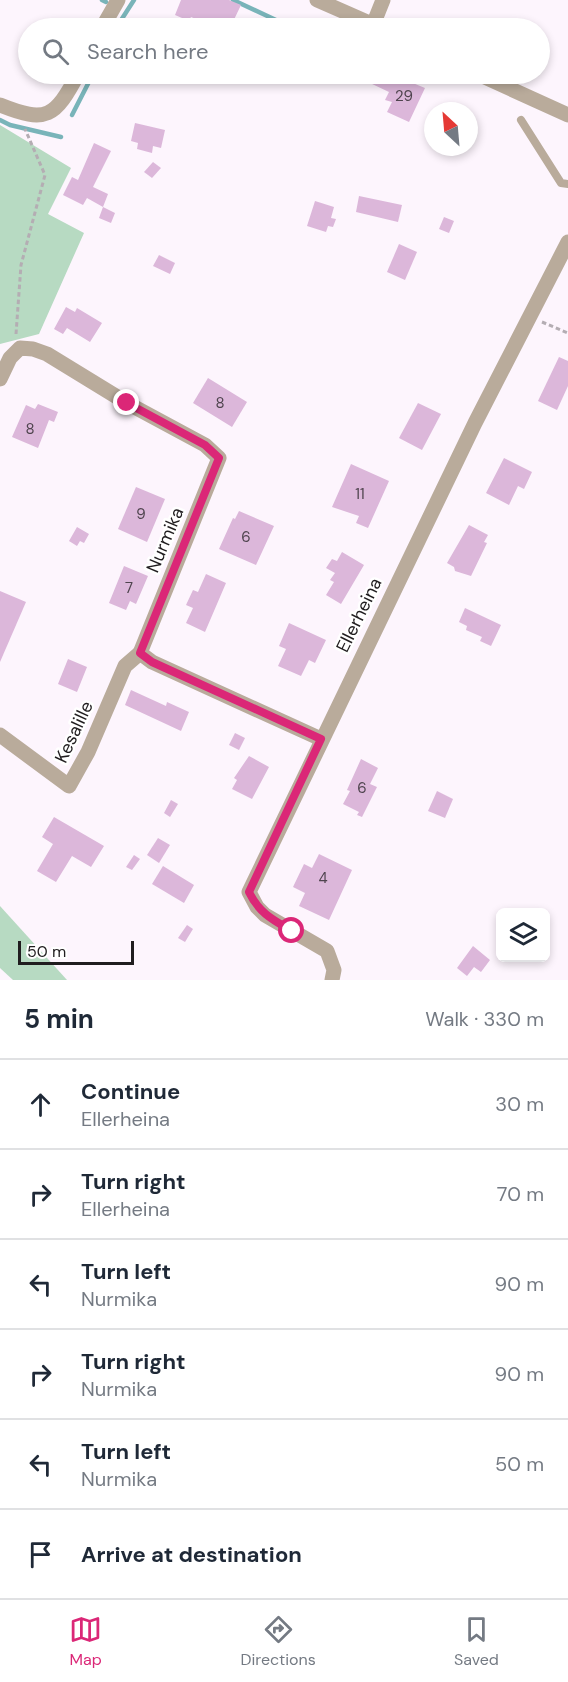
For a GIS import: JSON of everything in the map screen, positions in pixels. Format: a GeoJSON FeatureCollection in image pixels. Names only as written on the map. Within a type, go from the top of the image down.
{"type":"FeatureCollection","features":[{"type":"Feature","properties":{"kind":"street"},"geometry":{"type":"LineString","coordinates":[[108,18],[118,0]]}},
{"type":"Feature","properties":{"kind":"street"},"geometry":{"type":"LineString","coordinates":[[318,0],[359,18]]}},
{"type":"Feature","properties":{"kind":"street"},"geometry":{"type":"LineString","coordinates":[[379,18],[383,0]]}},
{"type":"Feature","properties":{"kind":"street"},"geometry":{"type":"LineString","coordinates":[[0,105],[25,116],[44,114],[57,108],[72,84]]}},
{"type":"Feature","properties":{"kind":"street"},"geometry":{"type":"LineString","coordinates":[[499,84],[568,116]]}},
{"type":"Feature","properties":{"kind":"street","name":"Ellerheina"},"geometry":{"type":"LineString","coordinates":[[332,980],[334,970],[327,951],[265,915],[257,907],[249,892],[475,423],[568,242]]}},
{"type":"Feature","properties":{"kind":"street","name":"Nurmika"},"geometry":{"type":"LineString","coordinates":[[10,358],[20,348],[33,349],[47,354],[127,403],[205,445],[219,458],[140,653]]}},
{"type":"Feature","properties":{"kind":"street"},"geometry":{"type":"LineString","coordinates":[[0,379],[10,358]]}},
{"type":"Feature","properties":{"kind":"street"},"geometry":{"type":"LineString","coordinates":[[140,653],[152,662],[321,739]]}},
{"type":"Feature","properties":{"kind":"street","name":"Kesalille"},"geometry":{"type":"LineString","coordinates":[[0,735],[69,786],[88,752],[125,666],[140,653]]}},
{"type":"Feature","properties":{"kind":"lane"},"geometry":{"type":"LineString","coordinates":[[521,120],[561,183],[568,184]]}},
{"type":"Feature","properties":{"kind":"path"},"geometry":{"type":"LineString","coordinates":[[10,358],[9,350],[16,337],[21,265],[45,175],[25,132]]}},
{"type":"Feature","properties":{"kind":"path"},"geometry":{"type":"LineString","coordinates":[[531,317],[568,333]]}},
{"type":"Feature","properties":{"kind":"green space"},"geometry":{"type":"Polygon","coordinates":[[[0,125],[71,168],[48,214],[84,233],[39,334],[0,344],[0,125]]]}},
{"type":"Feature","properties":{"kind":"green space"},"geometry":{"type":"Polygon","coordinates":[[[0,906],[67,980],[13,980],[0,968],[0,906]]]}},
{"type":"Feature","properties":{"kind":"building"},"geometry":{"type":"Polygon","coordinates":[[[181,0],[229,0],[241,5],[235,18],[182,18],[175,15],[181,0]]]}},
{"type":"Feature","properties":{"kind":"building"},"geometry":{"type":"Polygon","coordinates":[[[372,84],[415,84],[425,88],[409,122],[387,112],[392,102],[385,100],[389,92],[372,84]]]}},
{"type":"Feature","properties":{"kind":"building"},"geometry":{"type":"Polygon","coordinates":[[[135,123],[165,130],[161,148],[153,146],[152,153],[137,149],[138,143],[131,141],[135,123]]]}},
{"type":"Feature","properties":{"kind":"building"},"geometry":{"type":"Polygon","coordinates":[[[94,143],[111,151],[93,187],[108,194],[103,207],[87,198],[83,205],[63,195],[72,177],[78,180],[94,143]]]}},
{"type":"Feature","properties":{"kind":"building"},"geometry":{"type":"Polygon","coordinates":[[[153,162],[161,168],[152,178],[144,172],[153,162]]]}},
{"type":"Feature","properties":{"kind":"building"},"geometry":{"type":"Polygon","coordinates":[[[359,196],[402,205],[398,222],[356,212],[359,196]]]}},
{"type":"Feature","properties":{"kind":"building"},"geometry":{"type":"Polygon","coordinates":[[[315,201],[334,207],[331,218],[336,219],[333,227],[328,226],[326,232],[307,226],[315,201]]]}},
{"type":"Feature","properties":{"kind":"building"},"geometry":{"type":"Polygon","coordinates":[[[103,207],[115,213],[111,223],[99,218],[103,207]]]}},
{"type":"Feature","properties":{"kind":"building"},"geometry":{"type":"Polygon","coordinates":[[[444,217],[454,221],[449,233],[439,229],[444,217]]]}},
{"type":"Feature","properties":{"kind":"building"},"geometry":{"type":"Polygon","coordinates":[[[399,244],[417,252],[405,280],[387,272],[399,244]]]}},
{"type":"Feature","properties":{"kind":"building"},"geometry":{"type":"Polygon","coordinates":[[[159,255],[175,263],[170,274],[153,266],[159,255]]]}},
{"type":"Feature","properties":{"kind":"building"},"geometry":{"type":"Polygon","coordinates":[[[66,307],[75,312],[77,308],[102,323],[90,342],[67,328],[63,334],[54,329],[66,307]]]}},
{"type":"Feature","properties":{"kind":"building"},"geometry":{"type":"Polygon","coordinates":[[[559,357],[568,361],[568,386],[557,410],[538,401],[559,357]]]}},
{"type":"Feature","properties":{"kind":"building"},"geometry":{"type":"Polygon","coordinates":[[[208,378],[247,402],[232,427],[193,403],[208,378]]]}},
{"type":"Feature","properties":{"kind":"building"},"geometry":{"type":"Polygon","coordinates":[[[418,403],[441,414],[422,450],[399,438],[418,403]]]}},
{"type":"Feature","properties":{"kind":"building"},"geometry":{"type":"Polygon","coordinates":[[[38,404],[58,412],[54,422],[49,420],[38,448],[12,437],[26,405],[35,409],[38,404]]]}},
{"type":"Feature","properties":{"kind":"building"},"geometry":{"type":"Polygon","coordinates":[[[504,458],[532,472],[524,489],[518,486],[509,505],[486,493],[504,458]]]}},
{"type":"Feature","properties":{"kind":"building"},"geometry":{"type":"Polygon","coordinates":[[[351,464],[389,481],[368,528],[356,523],[359,516],[332,507],[351,464]]]}},
{"type":"Feature","properties":{"kind":"building"},"geometry":{"type":"Polygon","coordinates":[[[136,487],[165,499],[147,542],[118,529],[136,487]]]}},
{"type":"Feature","properties":{"kind":"building"},"geometry":{"type":"Polygon","coordinates":[[[239,511],[274,526],[256,565],[219,549],[233,518],[235,519],[239,511]]]}},
{"type":"Feature","properties":{"kind":"building"},"geometry":{"type":"Polygon","coordinates":[[[469,525],[488,535],[484,542],[487,543],[471,576],[455,571],[454,567],[447,563],[469,525]]]}},
{"type":"Feature","properties":{"kind":"building"},"geometry":{"type":"Polygon","coordinates":[[[77,527],[89,534],[84,543],[80,541],[77,546],[69,541],[77,527]]]}},
{"type":"Feature","properties":{"kind":"building"},"geometry":{"type":"Polygon","coordinates":[[[342,552],[364,565],[341,604],[326,595],[334,582],[330,580],[335,573],[326,568],[332,559],[337,561],[342,552]]]}},
{"type":"Feature","properties":{"kind":"building"},"geometry":{"type":"Polygon","coordinates":[[[124,566],[148,576],[136,604],[130,601],[126,610],[109,603],[124,566]]]}},
{"type":"Feature","properties":{"kind":"building"},"geometry":{"type":"Polygon","coordinates":[[[206,574],[226,583],[205,632],[186,623],[193,608],[186,605],[193,590],[198,592],[206,574]]]}},
{"type":"Feature","properties":{"kind":"building"},"geometry":{"type":"Polygon","coordinates":[[[0,591],[26,602],[0,662],[0,591]]]}},
{"type":"Feature","properties":{"kind":"building"},"geometry":{"type":"Polygon","coordinates":[[[465,608],[501,625],[491,646],[480,641],[482,637],[466,630],[467,626],[459,622],[465,608]]]}},
{"type":"Feature","properties":{"kind":"building"},"geometry":{"type":"Polygon","coordinates":[[[289,623],[326,640],[315,663],[309,660],[301,676],[278,666],[286,649],[279,646],[289,623]]]}},
{"type":"Feature","properties":{"kind":"building"},"geometry":{"type":"Polygon","coordinates":[[[68,659],[87,667],[77,692],[58,684],[68,659]]]}},
{"type":"Feature","properties":{"kind":"building"},"geometry":{"type":"Polygon","coordinates":[[[131,690],[166,706],[167,702],[189,712],[181,731],[125,705],[131,690]]]}},
{"type":"Feature","properties":{"kind":"building"},"geometry":{"type":"Polygon","coordinates":[[[235,733],[245,738],[239,750],[229,745],[235,733]]]}},
{"type":"Feature","properties":{"kind":"building"},"geometry":{"type":"Polygon","coordinates":[[[249,756],[269,767],[252,799],[232,789],[237,780],[234,778],[249,756]]]}},
{"type":"Feature","properties":{"kind":"building"},"geometry":{"type":"Polygon","coordinates":[[[361,759],[378,768],[370,784],[377,787],[362,817],[357,815],[359,812],[343,804],[361,759]]]}},
{"type":"Feature","properties":{"kind":"building"},"geometry":{"type":"Polygon","coordinates":[[[437,791],[453,799],[445,818],[428,811],[437,791]]]}},
{"type":"Feature","properties":{"kind":"building"},"geometry":{"type":"Polygon","coordinates":[[[171,800],[178,804],[170,817],[164,813],[171,800]]]}},
{"type":"Feature","properties":{"kind":"building"},"geometry":{"type":"Polygon","coordinates":[[[54,817],[104,846],[91,867],[72,856],[56,882],[37,871],[53,844],[42,837],[54,817]]]}},
{"type":"Feature","properties":{"kind":"building"},"geometry":{"type":"Polygon","coordinates":[[[158,838],[170,845],[159,863],[147,855],[158,838]]]}},
{"type":"Feature","properties":{"kind":"building"},"geometry":{"type":"Polygon","coordinates":[[[319,854],[352,870],[329,920],[299,906],[305,893],[293,887],[304,864],[312,868],[319,854]]]}},
{"type":"Feature","properties":{"kind":"building"},"geometry":{"type":"Polygon","coordinates":[[[134,855],[140,859],[132,870],[126,867],[134,855]]]}},
{"type":"Feature","properties":{"kind":"building"},"geometry":{"type":"Polygon","coordinates":[[[163,866],[194,885],[184,903],[152,884],[163,866]]]}},
{"type":"Feature","properties":{"kind":"building"},"geometry":{"type":"Polygon","coordinates":[[[187,925],[193,929],[185,942],[178,938],[187,925]]]}},
{"type":"Feature","properties":{"kind":"building"},"geometry":{"type":"Polygon","coordinates":[[[473,946],[490,960],[481,972],[474,967],[467,976],[457,968],[473,946]]]}},
{"type":"Feature","properties":{"kind":"waterway"},"geometry":{"type":"LineString","coordinates":[[102,0],[106,2]]}},
{"type":"Feature","properties":{"kind":"waterway"},"geometry":{"type":"LineString","coordinates":[[122,18],[134,0]]}},
{"type":"Feature","properties":{"kind":"waterway"},"geometry":{"type":"LineString","coordinates":[[233,0],[272,18]]}},
{"type":"Feature","properties":{"kind":"waterway"},"geometry":{"type":"LineString","coordinates":[[72,115],[88,84]]}},
{"type":"Feature","properties":{"kind":"waterway"},"geometry":{"type":"LineString","coordinates":[[0,120],[10,125],[61,137]]}},
{"type":"Feature","properties":{"kind":"route"},"geometry":{"type":"LineString","coordinates":[[127,403],[205,445],[219,458],[209,489],[147,631],[140,653],[152,662],[301,732],[321,739],[249,892],[257,907],[265,915],[292,931]]}}]}
